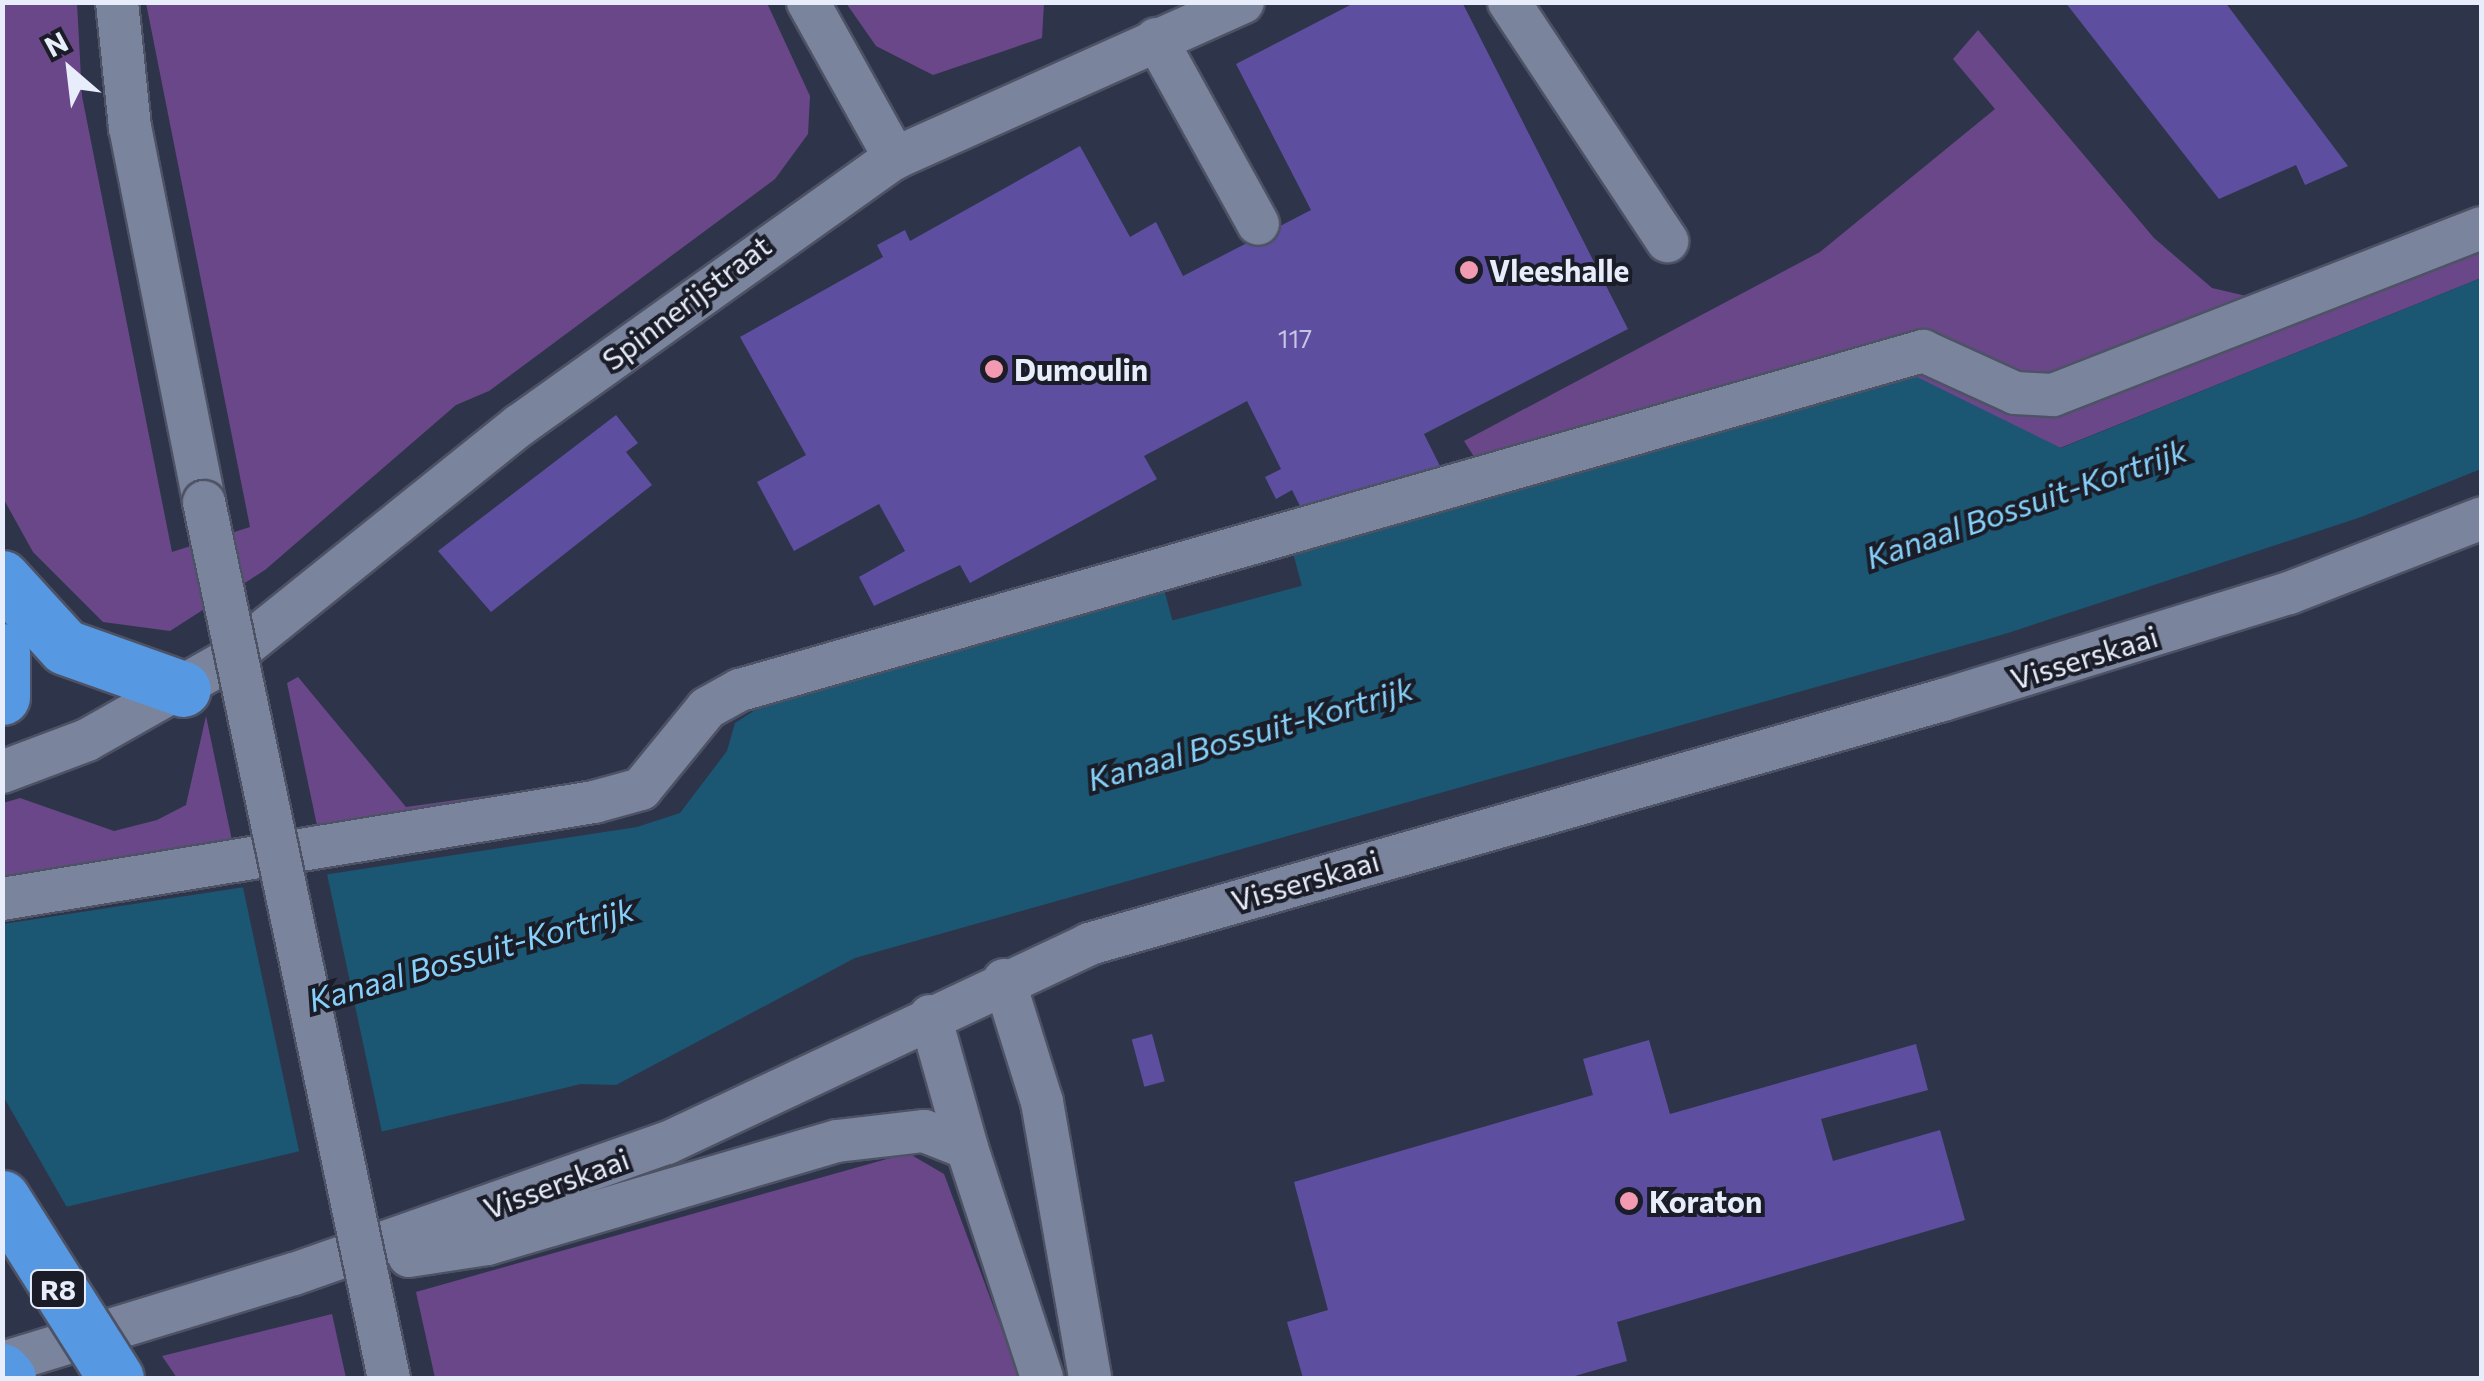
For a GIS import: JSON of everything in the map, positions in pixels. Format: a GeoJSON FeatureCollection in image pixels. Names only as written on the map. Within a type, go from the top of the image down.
{"type":"FeatureCollection","features":[{"type":"Feature","properties":{"kind":"highway"},"geometry":{"type":"LineString","coordinates":[[2,578],[65,647],[183,690]]}},
{"type":"Feature","properties":{"kind":"highway"},"geometry":{"type":"LineString","coordinates":[[2,651],[2,698]]}},
{"type":"Feature","properties":{"kind":"highway","name":"R8"},"geometry":{"type":"LineString","coordinates":[[2,1198],[116,1378]]}},
{"type":"Feature","properties":{"kind":"highway"},"geometry":{"type":"LineString","coordinates":[[2,1371],[8,1378]]}},
{"type":"Feature","properties":{"kind":"street"},"geometry":{"type":"LineString","coordinates":[[117,2],[130,127],[204,502],[388,1378]]}},
{"type":"Feature","properties":{"kind":"street"},"geometry":{"type":"LineString","coordinates":[[808,2],[895,158]]}},
{"type":"Feature","properties":{"kind":"street","name":"Spinnerijstraat"},"geometry":{"type":"LineString","coordinates":[[2,772],[183,690],[520,425],[895,158],[1243,2]]}},
{"type":"Feature","properties":{"kind":"street"},"geometry":{"type":"LineString","coordinates":[[1509,2],[1667,241]]}},
{"type":"Feature","properties":{"kind":"street"},"geometry":{"type":"LineString","coordinates":[[1156,39],[1258,224]]}},
{"type":"Feature","properties":{"kind":"street"},"geometry":{"type":"LineString","coordinates":[[2,899],[594,802],[641,789],[706,708],[740,690],[1923,351],[2015,393],[2053,395],[2482,228]]}},
{"type":"Feature","properties":{"kind":"street","name":"Visserskaai"},"geometry":{"type":"LineString","coordinates":[[2,1363],[155,1312],[294,1274],[667,1143],[1004,980],[1194,910],[2270,599],[2482,518]]}},
{"type":"Feature","properties":{"kind":"street"},"geometry":{"type":"LineString","coordinates":[[1004,980],[1042,1102],[1090,1378]]}},
{"type":"Feature","properties":{"kind":"street"},"geometry":{"type":"LineString","coordinates":[[930,1016],[967,1148],[1042,1378]]}},
{"type":"Feature","properties":{"kind":"street"},"geometry":{"type":"LineString","coordinates":[[294,1274],[487,1244],[837,1141],[924,1131],[967,1148]]}},
{"type":"Feature","properties":{"kind":"street","name":"Visserskaai"},"geometry":{"type":"LineString","coordinates":[[2,1336],[155,1312]]}},
{"type":"Feature","properties":{"kind":"shaded area"},"geometry":{"type":"Polygon","coordinates":[[[2,3],[77,3],[82,96],[172,552],[250,527],[146,3],[767,3],[810,96],[808,134],[775,179],[489,391],[456,405],[265,570],[170,631],[103,622],[33,552],[3,498],[2,3]]]}},
{"type":"Feature","properties":{"kind":"shaded area"},"geometry":{"type":"Polygon","coordinates":[[[846,3],[1044,3],[1042,38],[933,75],[876,46],[846,3]]]}},
{"type":"Feature","properties":{"kind":"shaded area"},"geometry":{"type":"Polygon","coordinates":[[[1978,30],[2154,238],[2212,288],[2259,299],[2481,240],[2481,278],[2060,448],[1916,378],[1583,471],[1575,441],[1480,466],[1464,441],[1820,252],[1995,109],[1953,59],[1978,30]]]}},
{"type":"Feature","properties":{"kind":"shaded area"},"geometry":{"type":"Polygon","coordinates":[[[298,677],[406,807],[630,776],[319,835],[287,683],[298,677]]]}},
{"type":"Feature","properties":{"kind":"shaded area"},"geometry":{"type":"Polygon","coordinates":[[[206,716],[234,850],[3,887],[3,803],[20,798],[114,831],[157,820],[186,805],[206,716]]]}},
{"type":"Feature","properties":{"kind":"shaded area"},"geometry":{"type":"Polygon","coordinates":[[[908,1153],[944,1174],[1020,1378],[435,1378],[416,1292],[908,1153]]]}},
{"type":"Feature","properties":{"kind":"shaded area"},"geometry":{"type":"Polygon","coordinates":[[[332,1314],[346,1378],[177,1378],[162,1356],[332,1314]]]}},
{"type":"Feature","properties":{"kind":"water","name":"Kanaal Bossuit-Kortrijk"},"geometry":{"type":"Polygon","coordinates":[[[2481,278],[2481,469],[2361,517],[2008,633],[855,958],[616,1085],[581,1084],[3,1222],[3,924],[637,827],[680,813],[727,751],[735,723],[766,703],[1917,377],[2061,448],[2481,278]]]}},
{"type":"Feature","properties":{"kind":"pier"},"geometry":{"type":"Polygon","coordinates":[[[1292,549],[1302,586],[1172,620],[1163,584],[1292,549]]]}},
{"type":"Feature","properties":{"kind":"pier"},"geometry":{"type":"Polygon","coordinates":[[[326,869],[383,1137],[300,1155],[243,887],[326,869]]]}},
{"type":"Feature","properties":{"kind":"pier"},"geometry":{"type":"Polygon","coordinates":[[[3,1096],[69,1211],[2,1227],[3,1096]]]}},
{"type":"Feature","properties":{"kind":"building"},"geometry":{"type":"Polygon","coordinates":[[[1356,2],[1462,2],[1628,329],[1424,434],[1440,466],[1301,508],[1292,490],[1276,499],[1265,477],[1281,469],[1247,401],[1144,456],[1157,479],[970,583],[960,565],[874,606],[859,577],[905,551],[879,504],[794,551],[757,482],[806,455],[740,337],[883,257],[877,245],[905,230],[910,241],[1080,146],[1130,237],[1156,222],[1183,276],[1311,210],[1236,64],[1356,2]]]}},
{"type":"Feature","properties":{"kind":"building"},"geometry":{"type":"Polygon","coordinates":[[[2065,2],[2225,2],[2348,166],[2305,185],[2296,165],[2219,199],[2065,2]]]}},
{"type":"Feature","properties":{"kind":"building"},"geometry":{"type":"Polygon","coordinates":[[[616,415],[638,443],[626,452],[652,485],[491,612],[438,551],[616,415]]]}},
{"type":"Feature","properties":{"kind":"building"},"geometry":{"type":"Polygon","coordinates":[[[1152,1034],[1165,1081],[1144,1087],[1132,1039],[1152,1034]]]}},
{"type":"Feature","properties":{"kind":"building","name":"Koraton"},"geometry":{"type":"Polygon","coordinates":[[[1649,1040],[1670,1114],[1916,1044],[1928,1090],[1821,1119],[1833,1161],[1940,1130],[1965,1220],[1617,1322],[1627,1361],[1568,1378],[1303,1378],[1287,1322],[1328,1310],[1294,1182],[1593,1095],[1583,1059],[1649,1040]]]}},
{"type":"Feature","properties":{"kind":"place","name":"Vleeshalle"},"geometry":{"type":"Point","coordinates":[1469,270]}},
{"type":"Feature","properties":{"kind":"place","name":"Dumoulin"},"geometry":{"type":"Point","coordinates":[994,369]}},
{"type":"Feature","properties":{"kind":"place","name":"Koraton"},"geometry":{"type":"Point","coordinates":[1629,1201]}}]}
